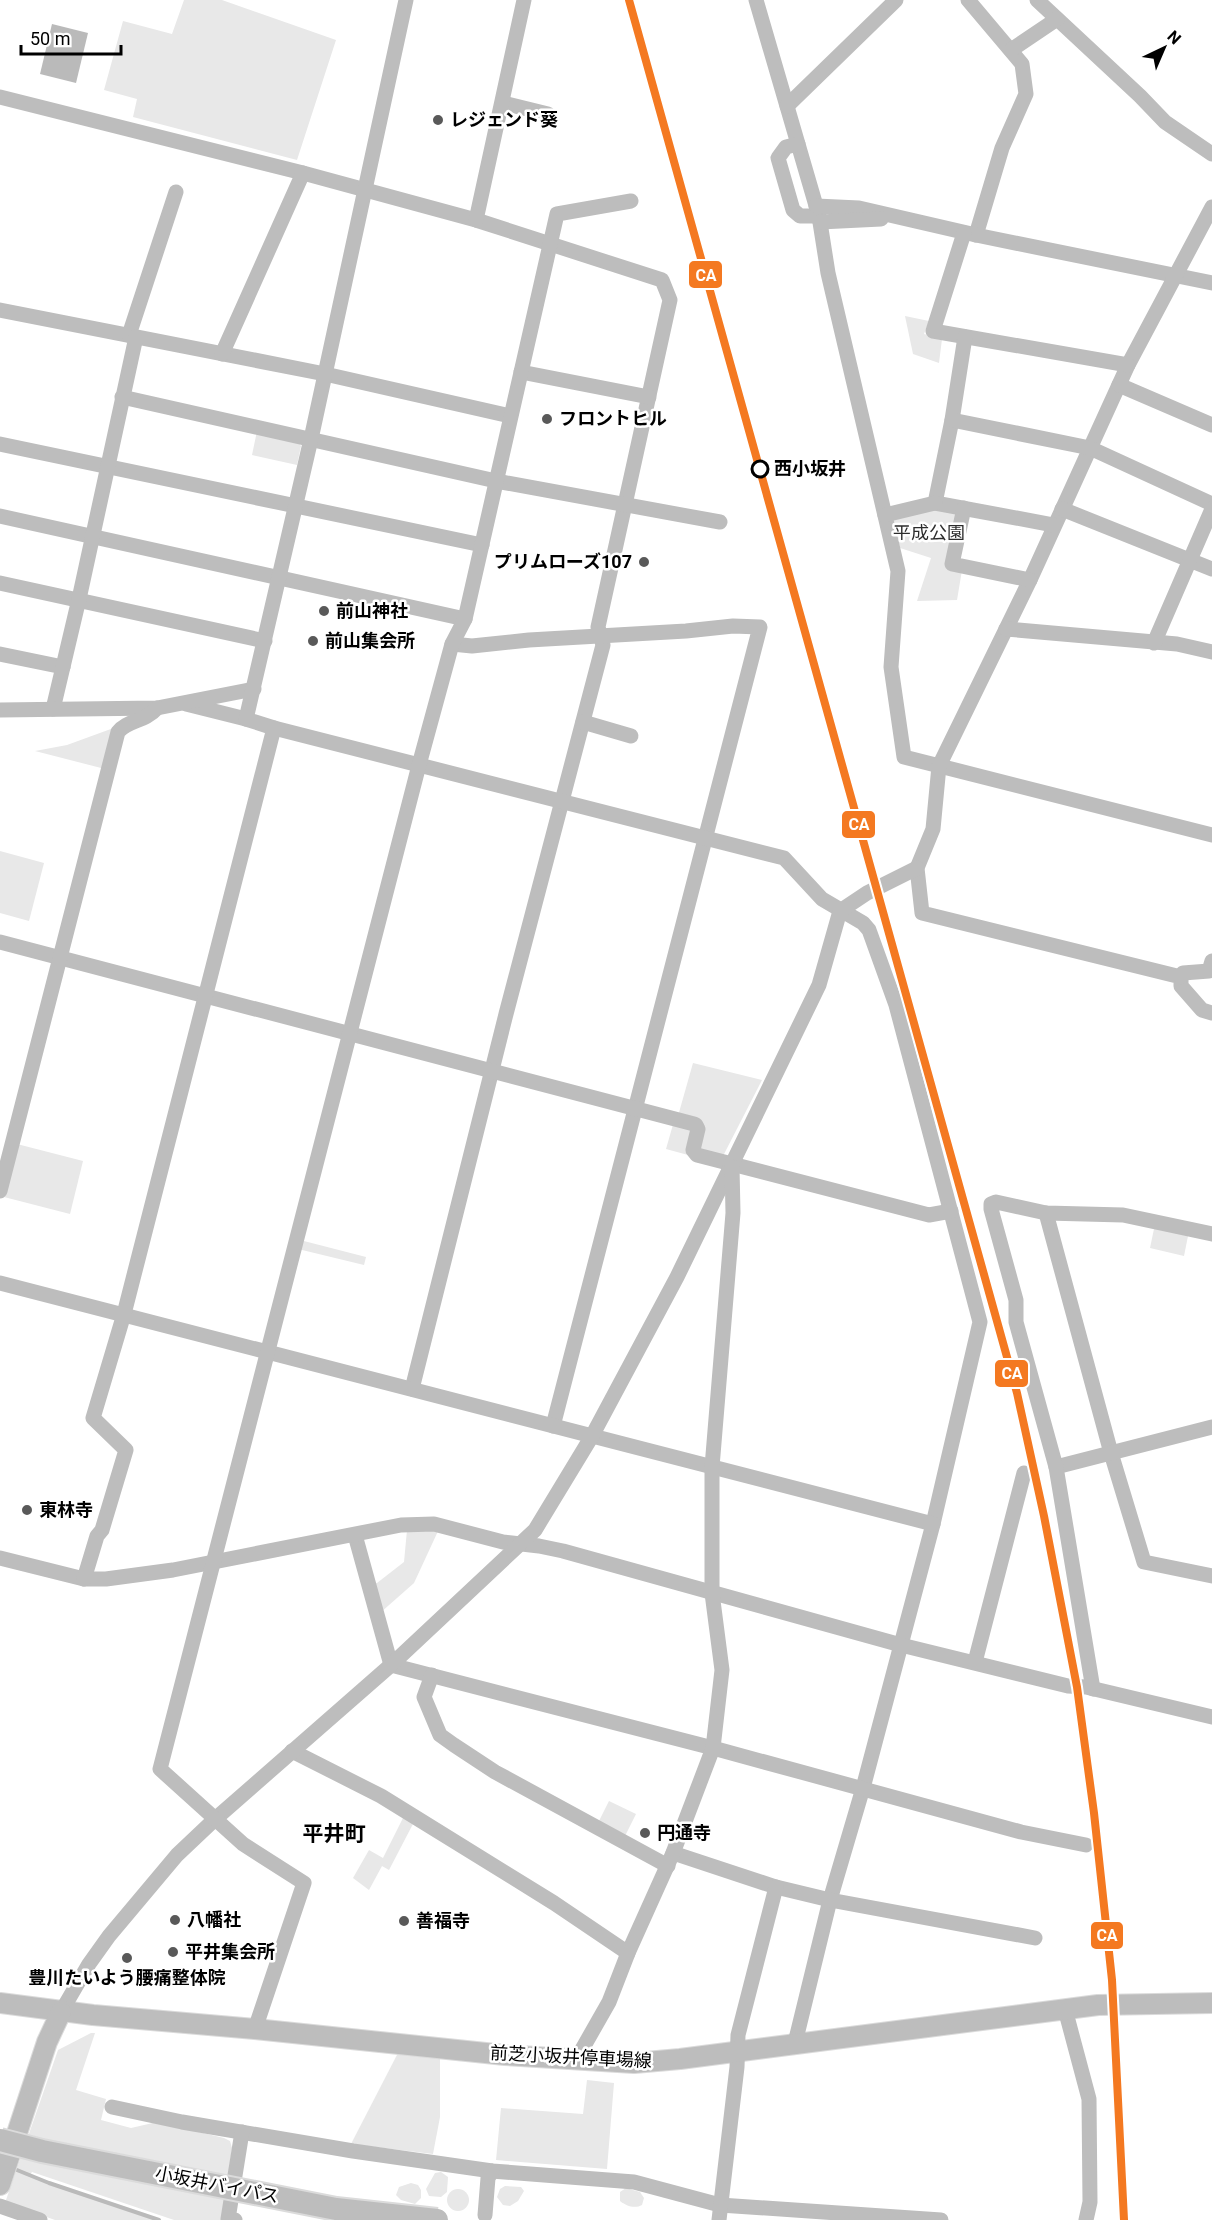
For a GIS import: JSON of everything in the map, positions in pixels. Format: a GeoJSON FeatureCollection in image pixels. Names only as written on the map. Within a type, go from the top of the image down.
{"type":"FeatureCollection","features":[{"type":"Feature","properties":{"kind":"highway","name":"小坂井バイパス"},"geometry":{"type":"LineString","coordinates":[[0,2140],[42,2151],[336,2209],[437,2220]]}},
{"type":"Feature","properties":{"kind":"main road","name":"前芝小坂井停車場線"},"geometry":{"type":"LineString","coordinates":[[0,2003],[61,2012],[255,2029],[504,2055],[634,2063],[1098,2005],[1212,2003]]}},
{"type":"Feature","properties":{"kind":"main road"},"geometry":{"type":"LineString","coordinates":[[0,2185],[47,2042],[61,2012]]}},
{"type":"Feature","properties":{"kind":"street"},"geometry":{"type":"LineString","coordinates":[[246,720],[296,507],[406,0]]}},
{"type":"Feature","properties":{"kind":"street"},"geometry":{"type":"LineString","coordinates":[[477,220],[524,0]]}},
{"type":"Feature","properties":{"kind":"street"},"geometry":{"type":"LineString","coordinates":[[756,0],[818,215],[828,273],[898,571],[891,667],[904,757],[1212,835]]}},
{"type":"Feature","properties":{"kind":"street"},"geometry":{"type":"LineString","coordinates":[[787,106],[896,0]]}},
{"type":"Feature","properties":{"kind":"street"},"geometry":{"type":"LineString","coordinates":[[968,0],[1022,64],[1026,94],[1002,148],[933,331],[1128,365]]}},
{"type":"Feature","properties":{"kind":"street"},"geometry":{"type":"LineString","coordinates":[[1037,0],[1165,122],[1212,154]]}},
{"type":"Feature","properties":{"kind":"street"},"geometry":{"type":"LineString","coordinates":[[1011,50],[1058,19]]}},
{"type":"Feature","properties":{"kind":"street"},"geometry":{"type":"LineString","coordinates":[[0,97],[303,173],[477,220],[662,280],[670,300],[598,627],[603,645],[411,1389]]}},
{"type":"Feature","properties":{"kind":"street"},"geometry":{"type":"LineString","coordinates":[[503,103],[548,114]]}},
{"type":"Feature","properties":{"kind":"street"},"geometry":{"type":"LineString","coordinates":[[798,144],[786,147],[778,158],[793,210],[800,216],[899,219],[1212,283]]}},
{"type":"Feature","properties":{"kind":"street"},"geometry":{"type":"LineString","coordinates":[[222,354],[303,173]]}},
{"type":"Feature","properties":{"kind":"street"},"geometry":{"type":"LineString","coordinates":[[53,709],[108,468],[133,336],[176,192]]}},
{"type":"Feature","properties":{"kind":"street"},"geometry":{"type":"LineString","coordinates":[[255,2029],[304,1883],[243,1844],[160,1769],[419,765],[452,644],[465,619],[557,214],[631,201]]}},
{"type":"Feature","properties":{"kind":"street"},"geometry":{"type":"LineString","coordinates":[[1181,977],[922,913],[917,868],[933,830],[939,766],[1030,580],[1128,365],[1212,207]]}},
{"type":"Feature","properties":{"kind":"street"},"geometry":{"type":"LineString","coordinates":[[0,310],[325,374],[510,416]]}},
{"type":"Feature","properties":{"kind":"street"},"geometry":{"type":"LineString","coordinates":[[935,503],[952,420],[965,337]]}},
{"type":"Feature","properties":{"kind":"street"},"geometry":{"type":"LineString","coordinates":[[521,372],[649,397]]}},
{"type":"Feature","properties":{"kind":"street"},"geometry":{"type":"LineString","coordinates":[[1119,384],[1212,425]]}},
{"type":"Feature","properties":{"kind":"street"},"geometry":{"type":"LineString","coordinates":[[122,397],[496,481],[720,522]]}},
{"type":"Feature","properties":{"kind":"street"},"geometry":{"type":"LineString","coordinates":[[952,420],[1090,448],[1212,504]]}},
{"type":"Feature","properties":{"kind":"street"},"geometry":{"type":"LineString","coordinates":[[0,444],[482,544]]}},
{"type":"Feature","properties":{"kind":"street"},"geometry":{"type":"LineString","coordinates":[[885,515],[935,503],[1054,525]]}},
{"type":"Feature","properties":{"kind":"street"},"geometry":{"type":"LineString","coordinates":[[964,508],[952,564],[1030,580]]}},
{"type":"Feature","properties":{"kind":"street"},"geometry":{"type":"LineString","coordinates":[[1062,509],[1212,569]]}},
{"type":"Feature","properties":{"kind":"street"},"geometry":{"type":"LineString","coordinates":[[1154,644],[1212,509]]}},
{"type":"Feature","properties":{"kind":"street"},"geometry":{"type":"LineString","coordinates":[[0,516],[465,619]]}},
{"type":"Feature","properties":{"kind":"street"},"geometry":{"type":"LineString","coordinates":[[0,583],[265,641]]}},
{"type":"Feature","properties":{"kind":"street"},"geometry":{"type":"LineString","coordinates":[[452,644],[472,646],[733,626],[760,627],[553,1426]]}},
{"type":"Feature","properties":{"kind":"street"},"geometry":{"type":"LineString","coordinates":[[1006,629],[1154,644],[1177,644],[1212,652]]}},
{"type":"Feature","properties":{"kind":"street"},"geometry":{"type":"LineString","coordinates":[[0,654],[63,667]]}},
{"type":"Feature","properties":{"kind":"street"},"geometry":{"type":"LineString","coordinates":[[0,710],[157,708],[254,689]]}},
{"type":"Feature","properties":{"kind":"street"},"geometry":{"type":"LineString","coordinates":[[180,703],[784,858],[822,899],[856,919],[868,930],[896,1005],[980,1322],[933,1524],[863,1788],[830,1900],[795,2043]]}},
{"type":"Feature","properties":{"kind":"street"},"geometry":{"type":"LineString","coordinates":[[0,1191],[118,732],[123,726],[149,716],[157,708]]}},
{"type":"Feature","properties":{"kind":"street"},"geometry":{"type":"LineString","coordinates":[[583,722],[631,736]]}},
{"type":"Feature","properties":{"kind":"street"},"geometry":{"type":"LineString","coordinates":[[84,1579],[97,1536],[102,1530],[126,1450],[93,1418],[124,1314],[274,728]]}},
{"type":"Feature","properties":{"kind":"street"},"geometry":{"type":"LineString","coordinates":[[61,2012],[89,1964],[109,1936],[177,1855],[391,1665],[535,1530],[592,1436],[677,1277],[819,985],[840,911],[867,893],[917,868]]}},
{"type":"Feature","properties":{"kind":"street"},"geometry":{"type":"LineString","coordinates":[[0,942],[696,1125],[698,1129],[693,1147],[694,1153],[732,1164],[929,1215],[951,1211]]}},
{"type":"Feature","properties":{"kind":"street"},"geometry":{"type":"LineString","coordinates":[[1212,962],[1209,971],[1183,973],[1180,986],[1202,1010],[1212,1012]]}},
{"type":"Feature","properties":{"kind":"street"},"geometry":{"type":"LineString","coordinates":[[576,2060],[609,2002],[670,1859],[713,1748],[722,1670],[712,1593],[712,1467],[733,1213],[732,1164]]}},
{"type":"Feature","properties":{"kind":"street"},"geometry":{"type":"LineString","coordinates":[[1093,1689],[1056,1467],[1016,1322],[1016,1300],[991,1204],[996,1202],[1046,1213],[1123,1215],[1212,1234]]}},
{"type":"Feature","properties":{"kind":"street"},"geometry":{"type":"LineString","coordinates":[[1046,1213],[1111,1453],[1144,1562],[1212,1576]]}},
{"type":"Feature","properties":{"kind":"street"},"geometry":{"type":"LineString","coordinates":[[0,1283],[933,1524]]}},
{"type":"Feature","properties":{"kind":"street"},"geometry":{"type":"LineString","coordinates":[[1056,1467],[1212,1427]]}},
{"type":"Feature","properties":{"kind":"street"},"geometry":{"type":"LineString","coordinates":[[975,1662],[1024,1473]]}},
{"type":"Feature","properties":{"kind":"street"},"geometry":{"type":"LineString","coordinates":[[0,1558],[84,1579],[106,1579],[214,1562],[401,1525],[434,1524],[503,1542],[563,1551],[901,1645],[1068,1686],[1093,1689],[1212,1717]]}},
{"type":"Feature","properties":{"kind":"street"},"geometry":{"type":"LineString","coordinates":[[355,1535],[391,1665]]}},
{"type":"Feature","properties":{"kind":"street"},"geometry":{"type":"LineString","coordinates":[[391,1665],[713,1748],[1021,1832],[1086,1845]]}},
{"type":"Feature","properties":{"kind":"street"},"geometry":{"type":"LineString","coordinates":[[432,1675],[424,1697],[440,1735],[495,1772],[670,1859],[830,1900],[1035,1938]]}},
{"type":"Feature","properties":{"kind":"street"},"geometry":{"type":"LineString","coordinates":[[292,1751],[381,1796],[554,1903],[628,1953]]}},
{"type":"Feature","properties":{"kind":"street"},"geometry":{"type":"LineString","coordinates":[[720,2212],[738,2035],[776,1887]]}},
{"type":"Feature","properties":{"kind":"street"},"geometry":{"type":"LineString","coordinates":[[1065,2009],[1089,2099],[1090,2202],[1086,2220]]}},
{"type":"Feature","properties":{"kind":"street"},"geometry":{"type":"LineString","coordinates":[[112,2107],[242,2132],[492,2171],[633,2182],[720,2212],[941,2220]]}},
{"type":"Feature","properties":{"kind":"street"},"geometry":{"type":"LineString","coordinates":[[235,2220],[228,2219],[242,2132]]}},
{"type":"Feature","properties":{"kind":"street"},"geometry":{"type":"LineString","coordinates":[[485,2215],[488,2178],[492,2171]]}},
{"type":"Feature","properties":{"kind":"street"},"geometry":{"type":"LineString","coordinates":[[0,2206],[40,2220]]}},
{"type":"Feature","properties":{"kind":"green space"},"geometry":{"type":"Polygon","coordinates":[[[184,0],[222,0],[336,40],[297,160],[133,117],[137,99],[104,90],[123,21],[172,34],[184,0]]]}},
{"type":"Feature","properties":{"kind":"green space"},"geometry":{"type":"Polygon","coordinates":[[[905,316],[929,321],[924,334],[942,339],[939,363],[913,354],[905,316]]]}},
{"type":"Feature","properties":{"kind":"green space"},"geometry":{"type":"Polygon","coordinates":[[[257,431],[297,440],[301,446],[297,465],[252,455],[257,431]]]}},
{"type":"Feature","properties":{"kind":"green space","name":"平成公園"},"geometry":{"type":"Polygon","coordinates":[[[934,509],[958,514],[948,567],[962,570],[957,600],[917,601],[931,558],[900,548],[893,519],[934,509]]]}},
{"type":"Feature","properties":{"kind":"green space"},"geometry":{"type":"Polygon","coordinates":[[[119,726],[105,769],[35,751],[67,745],[119,726]]]}},
{"type":"Feature","properties":{"kind":"green space"},"geometry":{"type":"Polygon","coordinates":[[[0,851],[44,863],[29,921],[0,913],[0,851]]]}},
{"type":"Feature","properties":{"kind":"green space"},"geometry":{"type":"Polygon","coordinates":[[[693,1063],[762,1080],[722,1158],[700,1152],[701,1129],[678,1116],[693,1063]]]}},
{"type":"Feature","properties":{"kind":"green space"},"geometry":{"type":"Polygon","coordinates":[[[674,1121],[696,1126],[688,1155],[666,1149],[674,1121]]]}},
{"type":"Feature","properties":{"kind":"green space"},"geometry":{"type":"Polygon","coordinates":[[[17,1144],[83,1161],[70,1214],[4,1197],[17,1144]]]}},
{"type":"Feature","properties":{"kind":"green space"},"geometry":{"type":"Polygon","coordinates":[[[1155,1224],[1189,1231],[1184,1256],[1150,1248],[1155,1224]]]}},
{"type":"Feature","properties":{"kind":"green space"},"geometry":{"type":"Polygon","coordinates":[[[300,1240],[366,1257],[364,1265],[298,1249],[300,1240]]]}},
{"type":"Feature","properties":{"kind":"green space"},"geometry":{"type":"Polygon","coordinates":[[[439,1529],[414,1583],[380,1613],[372,1584],[377,1583],[404,1562],[407,1530],[439,1529]]]}},
{"type":"Feature","properties":{"kind":"green space"},"geometry":{"type":"Polygon","coordinates":[[[609,1801],[636,1814],[625,1836],[598,1823],[609,1801]]]}},
{"type":"Feature","properties":{"kind":"green space"},"geometry":{"type":"Polygon","coordinates":[[[404,1816],[414,1822],[389,1870],[382,1866],[369,1890],[353,1878],[369,1850],[383,1858],[404,1816]]]}},
{"type":"Feature","properties":{"kind":"green space"},"geometry":{"type":"Polygon","coordinates":[[[95,2033],[76,2090],[106,2099],[101,2120],[131,2128],[157,2122],[230,2141],[232,2148],[222,2220],[174,2220],[32,2172],[30,2175],[47,2183],[156,2220],[55,2220],[7,2203],[6,2200],[58,2050],[95,2033]]]}},
{"type":"Feature","properties":{"kind":"green space"},"geometry":{"type":"Polygon","coordinates":[[[399,2051],[440,2054],[440,2117],[433,2154],[351,2144],[399,2051]]]}},
{"type":"Feature","properties":{"kind":"green space"},"geometry":{"type":"Polygon","coordinates":[[[587,2080],[614,2083],[607,2169],[496,2160],[501,2108],[583,2114],[587,2080]]]}},
{"type":"Feature","properties":{"kind":"green space"},"geometry":{"type":"Polygon","coordinates":[[[441,2172],[448,2177],[447,2192],[441,2197],[429,2196],[426,2189],[435,2173],[441,2172]]]}},
{"type":"Feature","properties":{"kind":"green space"},"geometry":{"type":"Polygon","coordinates":[[[411,2183],[418,2185],[421,2190],[421,2198],[415,2204],[401,2200],[396,2195],[399,2187],[411,2183]]]}},
{"type":"Feature","properties":{"kind":"green space"},"geometry":{"type":"Polygon","coordinates":[[[505,2186],[521,2187],[524,2191],[518,2201],[510,2206],[503,2205],[497,2197],[500,2189],[505,2186]]]}},
{"type":"Feature","properties":{"kind":"green space"},"geometry":{"type":"Polygon","coordinates":[[[626,2188],[640,2192],[644,2198],[642,2205],[636,2207],[620,2201],[620,2192],[626,2188]]]}},
{"type":"Feature","properties":{"kind":"green space"},"geometry":{"type":"Polygon","coordinates":[[[458,2189],[466,2192],[469,2200],[466,2208],[458,2211],[450,2208],[447,2200],[450,2192],[458,2189]]]}},
{"type":"Feature","properties":{"kind":"shaded area"},"geometry":{"type":"Polygon","coordinates":[[[52,24],[88,33],[76,83],[40,74],[52,24]]]}},
{"type":"Feature","properties":{"kind":"waterway"},"geometry":{"type":"LineString","coordinates":[[12,2168],[49,2183],[159,2220]]}},
{"type":"Feature","properties":{"kind":"transit line","name":"CA"},"geometry":{"type":"LineString","coordinates":[[629,0],[1017,1393],[1044,1516],[1077,1687],[1094,1813],[1112,1980],[1124,2220]]}},
{"type":"Feature","properties":{"kind":"place","name":"レジェンド葵"},"geometry":{"type":"Point","coordinates":[438,120]}},
{"type":"Feature","properties":{"kind":"place","name":"フロントヒル"},"geometry":{"type":"Point","coordinates":[547,419]}},
{"type":"Feature","properties":{"kind":"place","name":"西小坂井"},"geometry":{"type":"Point","coordinates":[760,469]}},
{"type":"Feature","properties":{"kind":"place","name":"プリムローズ107"},"geometry":{"type":"Point","coordinates":[644,562]}},
{"type":"Feature","properties":{"kind":"place","name":"前山神社"},"geometry":{"type":"Point","coordinates":[324,611]}},
{"type":"Feature","properties":{"kind":"place","name":"前山集会所"},"geometry":{"type":"Point","coordinates":[313,641]}},
{"type":"Feature","properties":{"kind":"place","name":"東林寺"},"geometry":{"type":"Point","coordinates":[27,1510]}},
{"type":"Feature","properties":{"kind":"place","name":"円通寺"},"geometry":{"type":"Point","coordinates":[645,1833]}},
{"type":"Feature","properties":{"kind":"place","name":"八幡社"},"geometry":{"type":"Point","coordinates":[175,1920]}},
{"type":"Feature","properties":{"kind":"place","name":"善福寺"},"geometry":{"type":"Point","coordinates":[404,1921]}},
{"type":"Feature","properties":{"kind":"place","name":"平井集会所"},"geometry":{"type":"Point","coordinates":[173,1952]}},
{"type":"Feature","properties":{"kind":"place","name":"豊川たいよう腰痛整体院"},"geometry":{"type":"Point","coordinates":[127,1958]}},
{"type":"Feature","properties":{"kind":"district","name":"平井町"},"geometry":{"type":"Point","coordinates":[334,1834]}}]}
